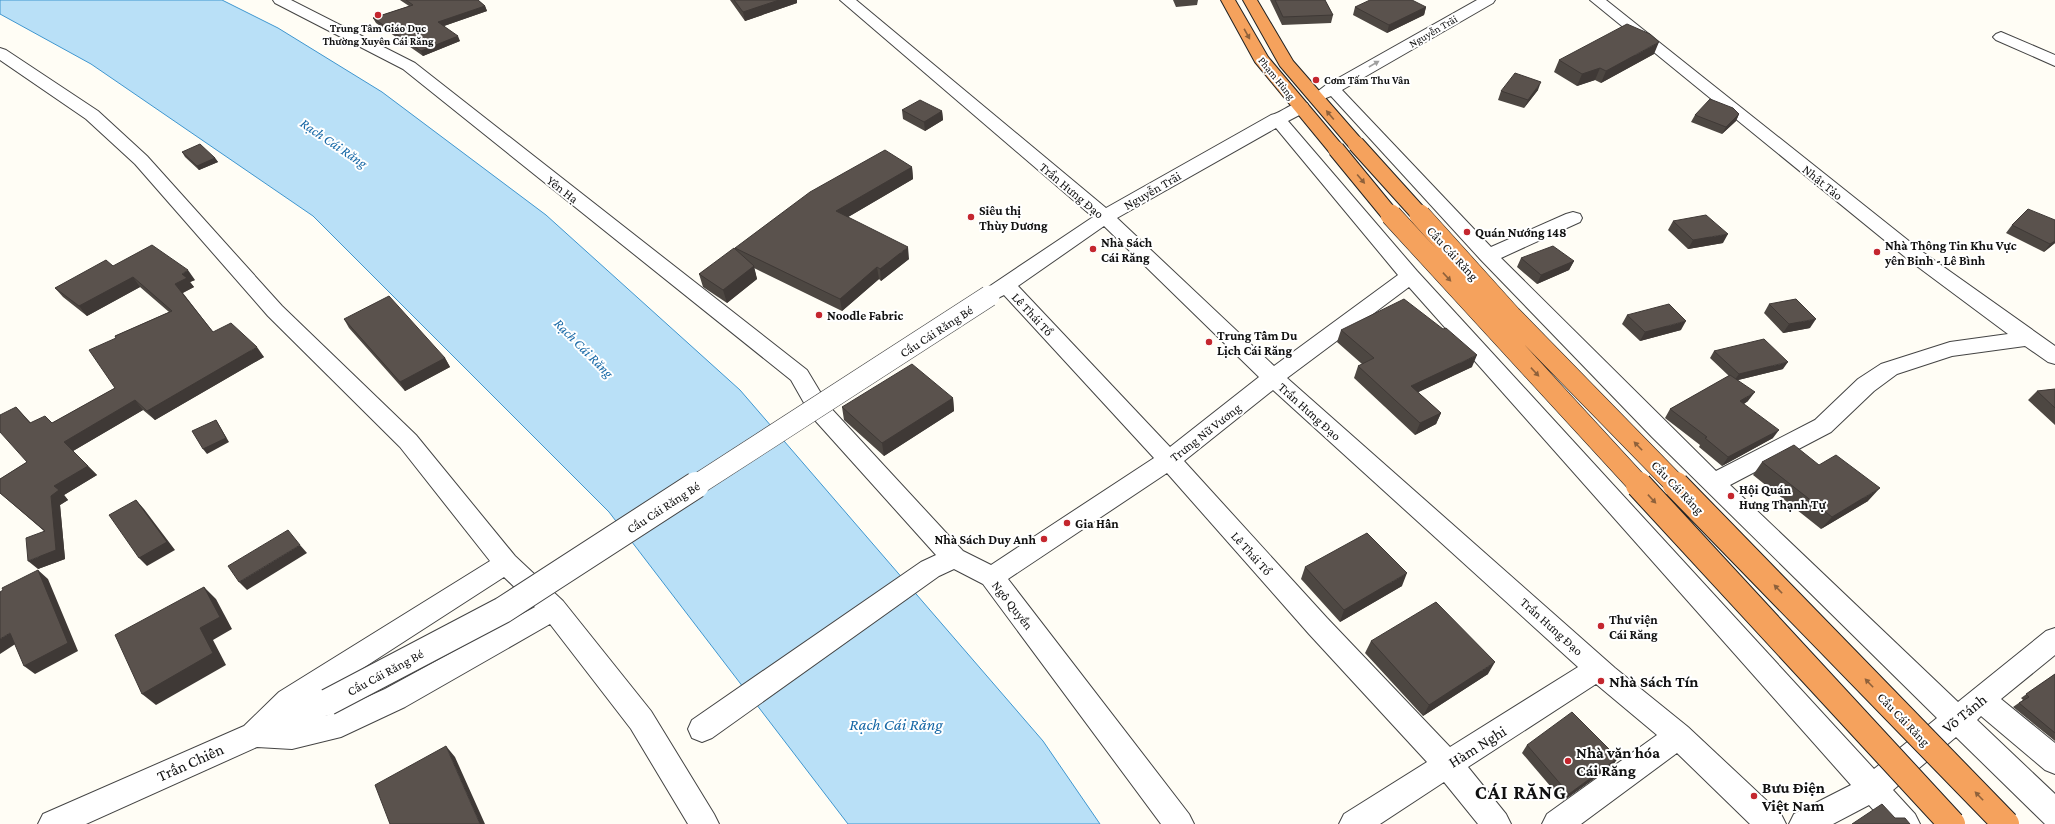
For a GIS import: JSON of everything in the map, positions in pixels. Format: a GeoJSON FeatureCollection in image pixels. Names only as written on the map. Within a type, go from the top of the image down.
{"type":"FeatureCollection","features":[{"type":"Feature","properties":{"kind":"highway","name":"Phạm Hùng"},"geometry":{"type":"LineString","coordinates":[[1228,0],[1261,59],[1316,98]]}},
{"type":"Feature","properties":{"kind":"highway","name":"Phạm Hùng"},"geometry":{"type":"LineString","coordinates":[[1250,0],[1286,63],[1316,98],[1346,147]]}},
{"type":"Feature","properties":{"kind":"highway","name":"Cầu Cái Răng"},"geometry":{"type":"LineString","coordinates":[[1346,147],[1398,224],[1952,824]]}},
{"type":"Feature","properties":{"kind":"highway","name":"Cầu Cái Răng"},"geometry":{"type":"LineString","coordinates":[[1346,147],[2006,824]]}},
{"type":"Feature","properties":{"kind":"street","name":"Yên Hạ"},"geometry":{"type":"LineString","coordinates":[[280,0],[409,66],[799,375],[820,411]]}},
{"type":"Feature","properties":{"kind":"street","name":"Trần Hưng Đạo"},"geometry":{"type":"LineString","coordinates":[[847,0],[1104,217],[1273,378],[1599,668],[1678,736],[1771,824]]}},
{"type":"Feature","properties":{"kind":"street","name":"Nguyễn Trãi"},"geometry":{"type":"LineString","coordinates":[[998,290],[1104,217],[1488,0]]}},
{"type":"Feature","properties":{"kind":"street","name":"Nhật Tảo"},"geometry":{"type":"LineString","coordinates":[[1597,0],[1917,257],[2055,357]]}},
{"type":"Feature","properties":{"kind":"street"},"geometry":{"type":"LineString","coordinates":[[2001,37],[2055,61]]}},
{"type":"Feature","properties":{"kind":"street"},"geometry":{"type":"LineString","coordinates":[[0,53],[92,116],[142,160],[275,311],[408,441],[506,563],[554,609],[641,720],[704,824]]}},
{"type":"Feature","properties":{"kind":"street"},"geometry":{"type":"LineString","coordinates":[[1316,98],[1488,256],[1660,431],[1958,718],[2055,814]]}},
{"type":"Feature","properties":{"kind":"street"},"geometry":{"type":"LineString","coordinates":[[1277,119],[1410,276],[1905,824]]}},
{"type":"Feature","properties":{"kind":"street"},"geometry":{"type":"LineString","coordinates":[[1488,256],[1573,218]]}},
{"type":"Feature","properties":{"kind":"street","name":"Trưng Nữ Vương"},"geometry":{"type":"LineString","coordinates":[[992,577],[1169,460],[1273,378],[1410,276]]}},
{"type":"Feature","properties":{"kind":"street","name":"Lê Thái Tổ"},"geometry":{"type":"LineString","coordinates":[[998,290],[1169,460],[1318,626],[1448,765],[1496,824]]}},
{"type":"Feature","properties":{"kind":"street","name":"Cầu Cái Răng Bé"},"geometry":{"type":"LineString","coordinates":[[328,702],[503,610],[998,290]]}},
{"type":"Feature","properties":{"kind":"street"},"geometry":{"type":"LineString","coordinates":[[1713,482],[1823,426],[1866,385],[1889,369],[1950,349],[2029,338]]}},
{"type":"Feature","properties":{"kind":"street","name":"Ngô Quyền"},"geometry":{"type":"LineString","coordinates":[[820,411],[954,558],[992,577],[1179,824]]}},
{"type":"Feature","properties":{"kind":"street"},"geometry":{"type":"LineString","coordinates":[[702,729],[930,569],[954,558]]}},
{"type":"Feature","properties":{"kind":"street"},"geometry":{"type":"LineString","coordinates":[[254,734],[289,701],[506,563]]}},
{"type":"Feature","properties":{"kind":"street"},"geometry":{"type":"LineString","coordinates":[[254,734],[292,736],[331,728],[394,698],[554,609]]}},
{"type":"Feature","properties":{"kind":"street","name":"Võ Tánh"},"geometry":{"type":"LineString","coordinates":[[1804,824],[1873,788],[2055,639]]}},
{"type":"Feature","properties":{"kind":"street","name":"Hàm Nghi"},"geometry":{"type":"LineString","coordinates":[[1354,824],[1599,668]]}},
{"type":"Feature","properties":{"kind":"street"},"geometry":{"type":"LineString","coordinates":[[1981,699],[2055,761]]}},
{"type":"Feature","properties":{"kind":"street","name":"Trần Chiên"},"geometry":{"type":"LineString","coordinates":[[53,824],[328,702]]}},
{"type":"Feature","properties":{"kind":"street"},"geometry":{"type":"LineString","coordinates":[[1557,824],[1678,736]]}},
{"type":"Feature","properties":{"kind":"water","name":"Rạch Cái Răng"},"geometry":{"type":"Polygon","coordinates":[[[0,0],[222,0],[278,28],[382,92],[546,215],[740,390],[1043,741],[1100,824],[848,824],[609,512],[313,216],[91,64],[0,14],[0,0]]]}},
{"type":"Feature","properties":{"kind":"building"},"geometry":{"type":"Polygon","coordinates":[[[406,0],[478,0],[485,6],[438,22],[458,36],[421,51],[373,18],[413,5],[406,0]]]}},
{"type":"Feature","properties":{"kind":"building"},"geometry":{"type":"Polygon","coordinates":[[[734,0],[779,0],[743,12],[734,0]]]}},
{"type":"Feature","properties":{"kind":"building"},"geometry":{"type":"Polygon","coordinates":[[[1275,0],[1325,0],[1333,15],[1283,17],[1275,0]]]}},
{"type":"Feature","properties":{"kind":"building"},"geometry":{"type":"Polygon","coordinates":[[[1370,0],[1412,0],[1426,7],[1389,25],[1355,7],[1370,0]]]}},
{"type":"Feature","properties":{"kind":"building"},"geometry":{"type":"Polygon","coordinates":[[[1627,24],[1650,34],[1659,42],[1606,71],[1600,68],[1582,74],[1559,60],[1627,24]]]}},
{"type":"Feature","properties":{"kind":"building"},"geometry":{"type":"Polygon","coordinates":[[[1515,73],[1541,82],[1528,100],[1501,91],[1515,73]]]}},
{"type":"Feature","properties":{"kind":"building"},"geometry":{"type":"Polygon","coordinates":[[[1710,99],[1733,108],[1739,114],[1726,127],[1695,115],[1710,99]]]}},
{"type":"Feature","properties":{"kind":"building"},"geometry":{"type":"Polygon","coordinates":[[[920,100],[942,111],[924,122],[902,110],[920,100]]]}},
{"type":"Feature","properties":{"kind":"building"},"geometry":{"type":"Polygon","coordinates":[[[200,144],[215,158],[197,166],[182,152],[200,144]]]}},
{"type":"Feature","properties":{"kind":"building"},"geometry":{"type":"Polygon","coordinates":[[[885,150],[912,167],[836,211],[908,247],[880,269],[877,267],[840,299],[735,248],[810,192],[885,150]]]}},
{"type":"Feature","properties":{"kind":"building"},"geometry":{"type":"Polygon","coordinates":[[[2028,209],[2055,220],[2055,241],[2050,244],[2012,225],[2028,209]]]}},
{"type":"Feature","properties":{"kind":"building"},"geometry":{"type":"Polygon","coordinates":[[[1706,215],[1728,234],[1693,240],[1673,221],[1706,215]]]}},
{"type":"Feature","properties":{"kind":"building"},"geometry":{"type":"Polygon","coordinates":[[[152,245],[188,270],[182,274],[187,278],[175,284],[213,332],[231,323],[257,347],[147,411],[135,400],[64,442],[88,466],[54,486],[59,490],[51,496],[56,550],[28,561],[26,538],[45,531],[0,493],[0,479],[27,462],[0,432],[0,415],[16,407],[30,423],[45,416],[52,423],[115,388],[89,350],[116,338],[115,336],[172,311],[133,277],[79,306],[55,288],[106,260],[113,266],[152,245]]]}},
{"type":"Feature","properties":{"kind":"building"},"geometry":{"type":"Polygon","coordinates":[[[1553,246],[1574,261],[1541,275],[1521,258],[1553,246]]]}},
{"type":"Feature","properties":{"kind":"building"},"geometry":{"type":"Polygon","coordinates":[[[734,248],[754,266],[723,290],[699,274],[734,248]]]}},
{"type":"Feature","properties":{"kind":"building"},"geometry":{"type":"Polygon","coordinates":[[[389,296],[445,358],[400,382],[344,319],[389,296]]]}},
{"type":"Feature","properties":{"kind":"building"},"geometry":{"type":"Polygon","coordinates":[[[1404,299],[1443,329],[1446,328],[1477,355],[1411,386],[1441,413],[1420,423],[1358,366],[1374,358],[1341,330],[1404,299]]]}},
{"type":"Feature","properties":{"kind":"building"},"geometry":{"type":"Polygon","coordinates":[[[1796,299],[1816,319],[1789,324],[1769,304],[1796,299]]]}},
{"type":"Feature","properties":{"kind":"building"},"geometry":{"type":"Polygon","coordinates":[[[1669,304],[1686,321],[1645,332],[1627,315],[1669,304]]]}},
{"type":"Feature","properties":{"kind":"building"},"geometry":{"type":"Polygon","coordinates":[[[1764,339],[1788,362],[1739,374],[1714,351],[1764,339]]]}},
{"type":"Feature","properties":{"kind":"building"},"geometry":{"type":"Polygon","coordinates":[[[912,364],[953,398],[882,443],[842,407],[912,364]]]}},
{"type":"Feature","properties":{"kind":"building"},"geometry":{"type":"Polygon","coordinates":[[[1730,375],[1755,392],[1740,401],[1779,430],[1728,457],[1705,438],[1707,437],[1670,409],[1730,375]]]}},
{"type":"Feature","properties":{"kind":"building"},"geometry":{"type":"Polygon","coordinates":[[[2055,389],[2055,408],[2037,391],[2055,389]]]}},
{"type":"Feature","properties":{"kind":"building"},"geometry":{"type":"Polygon","coordinates":[[[216,420],[226,438],[203,449],[192,431],[216,420]]]}},
{"type":"Feature","properties":{"kind":"building"},"geometry":{"type":"Polygon","coordinates":[[[1794,445],[1819,465],[1836,455],[1880,488],[1832,517],[1762,462],[1794,445]]]}},
{"type":"Feature","properties":{"kind":"building"},"geometry":{"type":"Polygon","coordinates":[[[136,500],[167,542],[139,558],[109,515],[136,500]]]}},
{"type":"Feature","properties":{"kind":"building"},"geometry":{"type":"Polygon","coordinates":[[[288,530],[300,545],[239,582],[228,566],[288,530]]]}},
{"type":"Feature","properties":{"kind":"building"},"geometry":{"type":"Polygon","coordinates":[[[1367,533],[1407,573],[1344,610],[1305,567],[1367,533]]]}},
{"type":"Feature","properties":{"kind":"building"},"geometry":{"type":"Polygon","coordinates":[[[38,570],[68,643],[24,666],[10,633],[0,639],[0,592],[3,590],[2,588],[38,570]]]}},
{"type":"Feature","properties":{"kind":"building"},"geometry":{"type":"Polygon","coordinates":[[[204,587],[220,617],[200,628],[213,653],[142,694],[115,635],[204,587]]]}},
{"type":"Feature","properties":{"kind":"building"},"geometry":{"type":"Polygon","coordinates":[[[1436,602],[1495,662],[1429,705],[1371,641],[1436,602]]]}},
{"type":"Feature","properties":{"kind":"building"},"geometry":{"type":"Polygon","coordinates":[[[2055,674],[2055,733],[2019,703],[2029,697],[2026,694],[2055,674]]]}},
{"type":"Feature","properties":{"kind":"building","name":"Nhà văn hóa Cái Răng"},"geometry":{"type":"Polygon","coordinates":[[[1572,712],[1618,758],[1569,794],[1527,745],[1572,712]]]}},
{"type":"Feature","properties":{"kind":"building"},"geometry":{"type":"Polygon","coordinates":[[[446,746],[480,824],[390,824],[375,785],[446,746]]]}},
{"type":"Feature","properties":{"kind":"building"},"geometry":{"type":"Polygon","coordinates":[[[1882,804],[1895,818],[1905,818],[1910,824],[1852,824],[1882,804]]]}},
{"type":"Feature","properties":{"kind":"place","name":"Trung Tâm Giáo Dục Thường Xuyên Cái Răng"},"geometry":{"type":"Point","coordinates":[378,15]}},
{"type":"Feature","properties":{"kind":"place","name":"Cơm Tấm Thu Vân"},"geometry":{"type":"Point","coordinates":[1316,80]}},
{"type":"Feature","properties":{"kind":"place","name":"Siêu thị Thùy Dương"},"geometry":{"type":"Point","coordinates":[971,217]}},
{"type":"Feature","properties":{"kind":"place","name":"Quán Nướng 148"},"geometry":{"type":"Point","coordinates":[1467,232]}},
{"type":"Feature","properties":{"kind":"place","name":"Nhà Sách Cái Răng"},"geometry":{"type":"Point","coordinates":[1093,249]}},
{"type":"Feature","properties":{"kind":"place","name":"Nhà Thông Tin Khu Vực yên Binh - Lê Bình"},"geometry":{"type":"Point","coordinates":[1877,252]}},
{"type":"Feature","properties":{"kind":"place","name":"Noodle Fabric"},"geometry":{"type":"Point","coordinates":[819,315]}},
{"type":"Feature","properties":{"kind":"place","name":"Trung Tâm Du Lịch Cái Răng"},"geometry":{"type":"Point","coordinates":[1209,342]}},
{"type":"Feature","properties":{"kind":"place","name":"Hội Quán Hưng Thạnh Tự"},"geometry":{"type":"Point","coordinates":[1731,496]}},
{"type":"Feature","properties":{"kind":"place","name":"Gia Hân"},"geometry":{"type":"Point","coordinates":[1067,523]}},
{"type":"Feature","properties":{"kind":"place","name":"Nhà Sách Duy Anh"},"geometry":{"type":"Point","coordinates":[1044,539]}},
{"type":"Feature","properties":{"kind":"place","name":"Thư viện Cái Răng"},"geometry":{"type":"Point","coordinates":[1601,626]}},
{"type":"Feature","properties":{"kind":"place","name":"Nhà Sách Tín"},"geometry":{"type":"Point","coordinates":[1601,681]}},
{"type":"Feature","properties":{"kind":"place","name":"Nhà văn hóa Cái Răng"},"geometry":{"type":"Point","coordinates":[1568,761]}},
{"type":"Feature","properties":{"kind":"place","name":"Bưu Điện Việt Nam"},"geometry":{"type":"Point","coordinates":[1754,796]}},
{"type":"Feature","properties":{"kind":"district","name":"CÁI RĂNG"},"geometry":{"type":"Point","coordinates":[1521,792]}}]}
